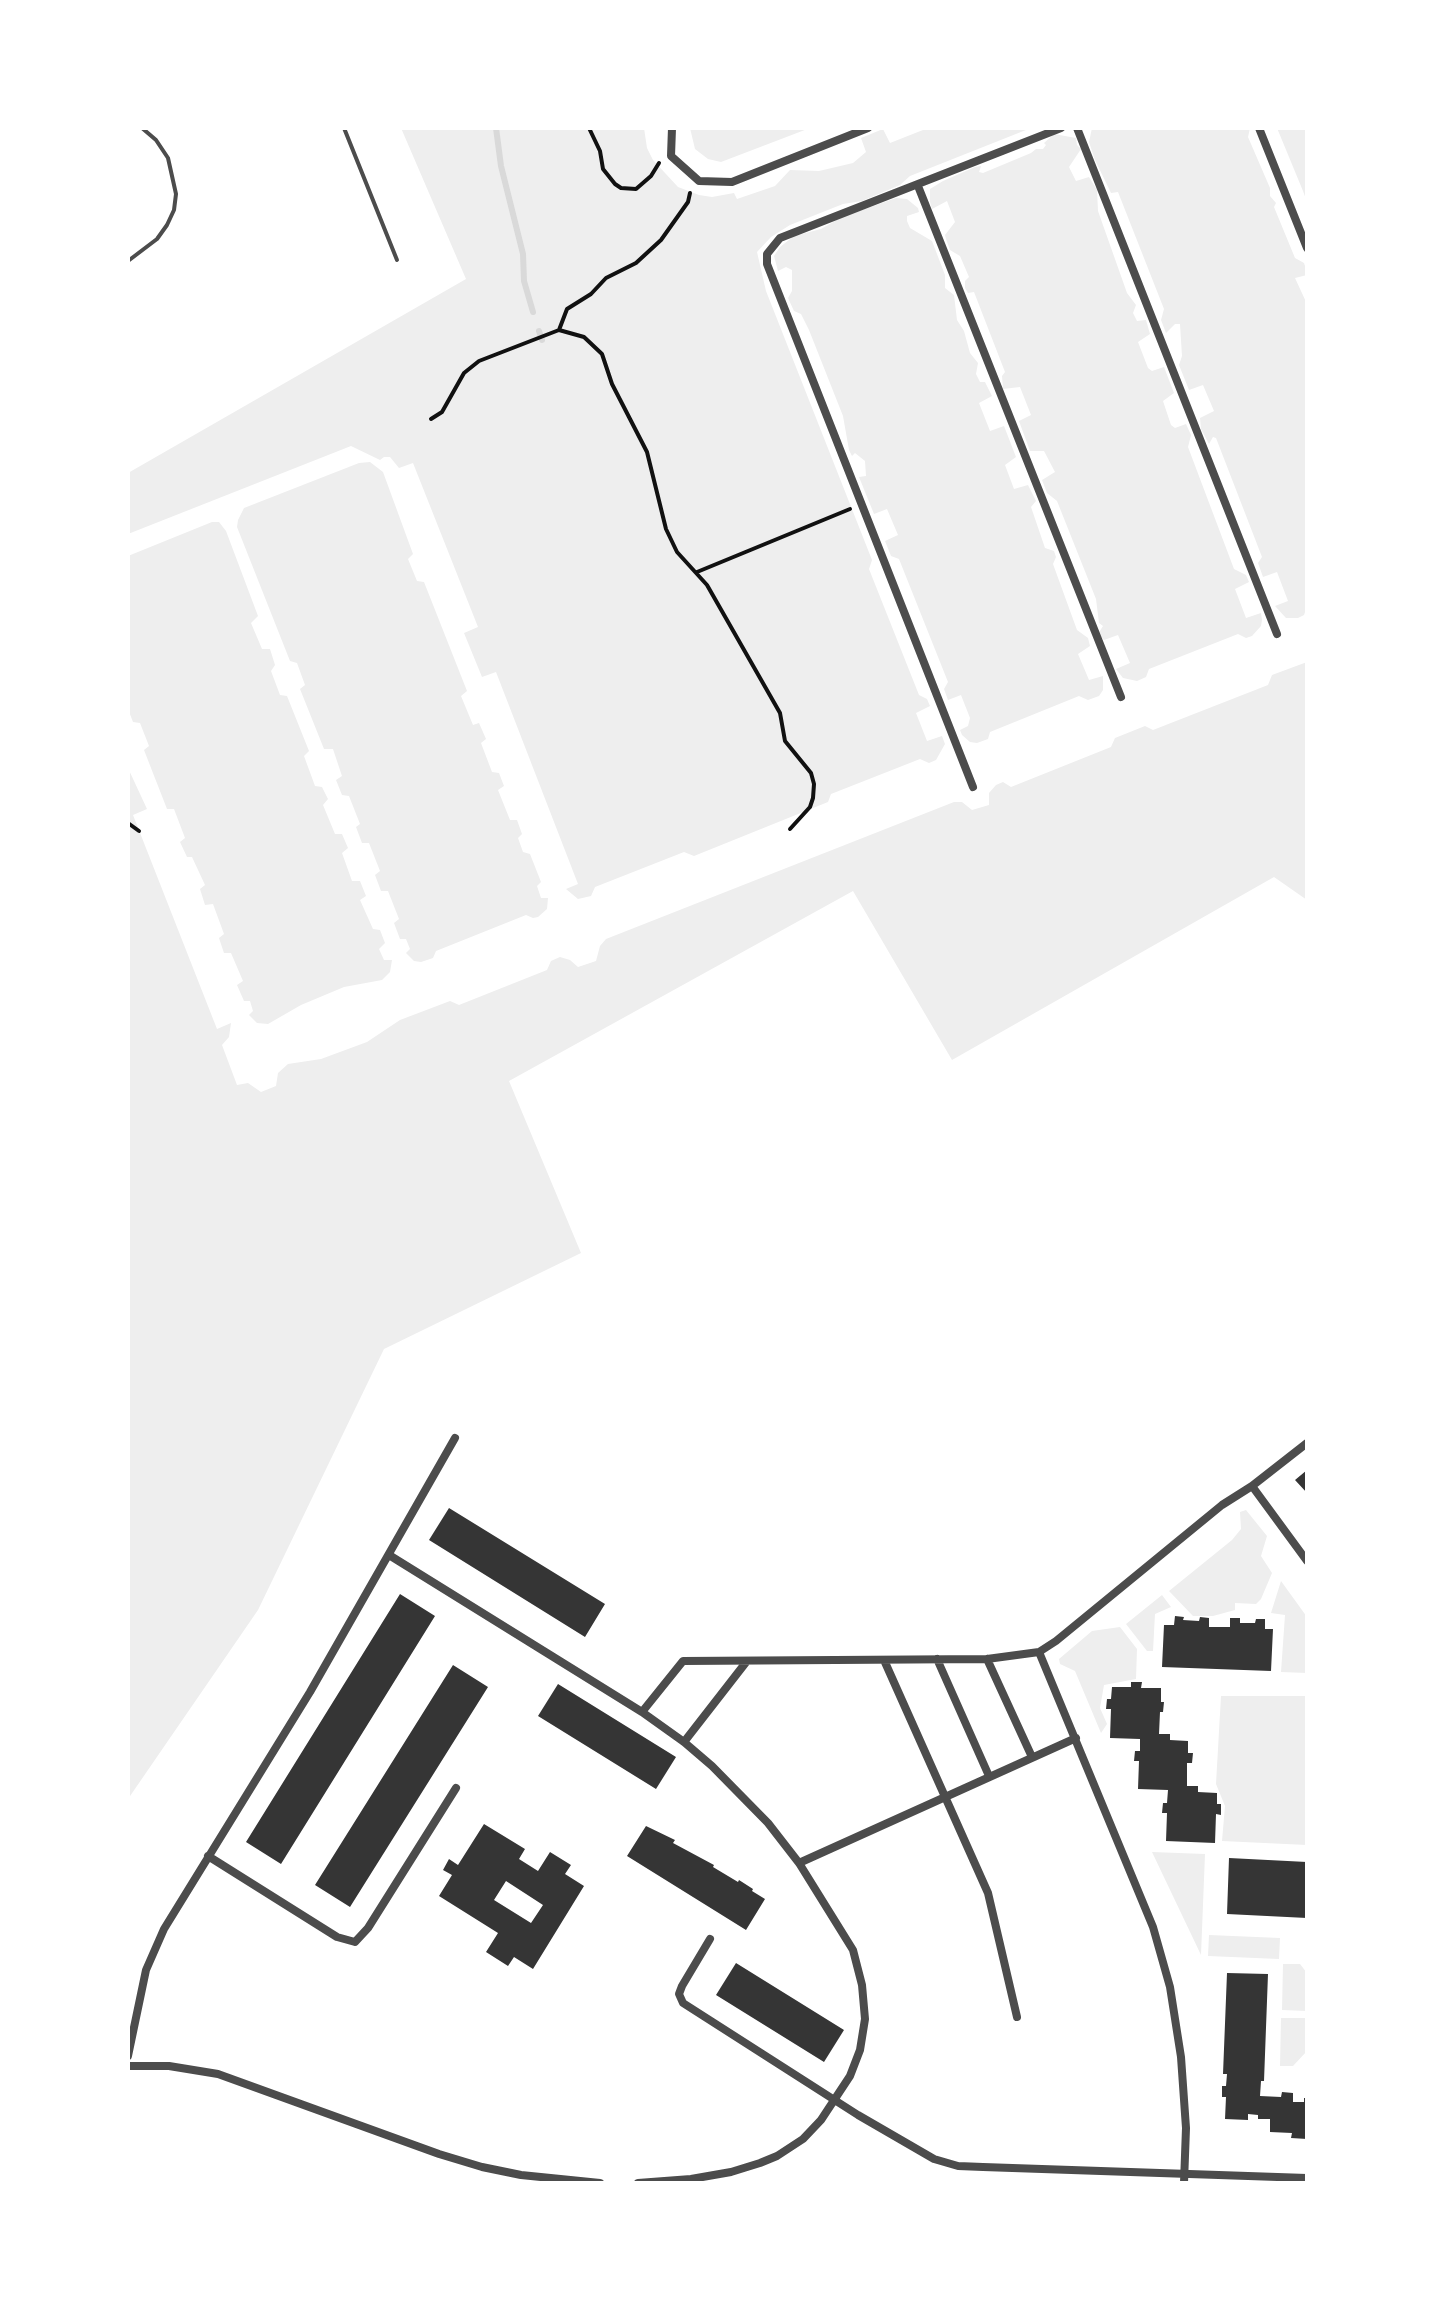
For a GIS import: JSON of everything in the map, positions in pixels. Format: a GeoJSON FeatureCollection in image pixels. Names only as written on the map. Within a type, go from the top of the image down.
{"type":"FeatureCollection","features":[{"type":"Feature","properties":{"kind":"street"},"geometry":{"type":"LineString","coordinates":[[672,128],[671,156],[699,181],[732,182],[868,128]]}},
{"type":"Feature","properties":{"kind":"street"},"geometry":{"type":"LineString","coordinates":[[973,787],[860,505],[767,264],[767,254],[780,238],[1061,128]]}},
{"type":"Feature","properties":{"kind":"street"},"geometry":{"type":"LineString","coordinates":[[1077,128],[1277,634]]}},
{"type":"Feature","properties":{"kind":"street"},"geometry":{"type":"LineString","coordinates":[[1259,128],[1307,248]]}},
{"type":"Feature","properties":{"kind":"street"},"geometry":{"type":"LineString","coordinates":[[918,186],[1121,697]]}},
{"type":"Feature","properties":{"kind":"street"},"geometry":{"type":"LineString","coordinates":[[128,2056],[146,1970],[154,1949],[310,1692],[455,1438]]}},
{"type":"Feature","properties":{"kind":"street"},"geometry":{"type":"LineString","coordinates":[[642,1712],[683,1661],[987,1659],[1039,1652],[1222,1505],[1307,1443]]}},
{"type":"Feature","properties":{"kind":"street"},"geometry":{"type":"LineString","coordinates":[[1252,1486],[1307,1561]]}},
{"type":"Feature","properties":{"kind":"street"},"geometry":{"type":"LineString","coordinates":[[389,1555],[642,1712],[684,1742],[768,1823],[799,1863],[853,1950],[862,1985],[865,2019],[860,2050],[850,2076],[835,2101],[803,2139],[777,2156],[731,2172],[638,2183]]}},
{"type":"Feature","properties":{"kind":"street"},"geometry":{"type":"LineString","coordinates":[[1039,1652],[1153,1927],[1170,1987],[1181,2057],[1186,2128],[1184,2178]]}},
{"type":"Feature","properties":{"kind":"street"},"geometry":{"type":"LineString","coordinates":[[937,1659],[989,1776]]}},
{"type":"Feature","properties":{"kind":"street"},"geometry":{"type":"LineString","coordinates":[[987,1659],[1032,1757]]}},
{"type":"Feature","properties":{"kind":"street"},"geometry":{"type":"LineString","coordinates":[[884,1660],[988,1893],[1017,2017]]}},
{"type":"Feature","properties":{"kind":"street"},"geometry":{"type":"LineString","coordinates":[[684,1742],[747,1661]]}},
{"type":"Feature","properties":{"kind":"street"},"geometry":{"type":"LineString","coordinates":[[799,1863],[1076,1738]]}},
{"type":"Feature","properties":{"kind":"street"},"geometry":{"type":"LineString","coordinates":[[208,1856],[337,1937],[355,1942],[368,1928],[456,1788]]}},
{"type":"Feature","properties":{"kind":"street"},"geometry":{"type":"LineString","coordinates":[[710,1939],[682,1986],[679,1994],[683,2003],[835,2101],[934,2159],[958,2166],[1184,2178],[1307,2178]]}},
{"type":"Feature","properties":{"kind":"street"},"geometry":{"type":"LineString","coordinates":[[128,2066],[169,2066],[218,2074],[482,2167],[521,2175],[600,2183]]}},
{"type":"Feature","properties":{"kind":"lane"},"geometry":{"type":"LineString","coordinates":[[128,261],[147,248],[162,232],[174,210],[176,194],[168,158],[156,140],[142,128]]}},
{"type":"Feature","properties":{"kind":"lane"},"geometry":{"type":"LineString","coordinates":[[344,128],[397,260]]}},
{"type":"Feature","properties":{"kind":"path"},"geometry":{"type":"LineString","coordinates":[[589,128],[600,151],[603,169],[621,188],[636,189],[651,176],[656,165]]}},
{"type":"Feature","properties":{"kind":"path"},"geometry":{"type":"LineString","coordinates":[[558,331],[567,309],[591,294],[606,278],[636,263],[661,240],[699,181]]}},
{"type":"Feature","properties":{"kind":"path"},"geometry":{"type":"LineString","coordinates":[[431,419],[442,412],[464,373],[472,365],[523,343],[558,331],[584,337],[602,354],[612,384],[647,452],[666,529],[677,552],[697,572],[780,713],[785,741],[811,773],[814,784],[810,807],[790,829]]}},
{"type":"Feature","properties":{"kind":"path"},"geometry":{"type":"LineString","coordinates":[[697,572],[860,505]]}},
{"type":"Feature","properties":{"kind":"path"},"geometry":{"type":"LineString","coordinates":[[128,823],[139,831]]}},
{"type":"Feature","properties":{"kind":"shaded area"},"geometry":{"type":"Polygon","coordinates":[[[401,128],[644,128],[647,148],[653,160],[678,187],[712,197],[734,193],[737,199],[775,186],[790,170],[819,171],[853,163],[866,152],[861,138],[883,129],[890,143],[928,128],[1031,128],[910,176],[900,185],[862,201],[843,204],[790,225],[771,237],[757,252],[766,291],[872,560],[869,569],[919,695],[927,699],[930,706],[916,713],[927,741],[942,736],[945,744],[936,760],[929,763],[920,759],[831,794],[828,802],[694,856],[684,852],[595,887],[591,896],[578,899],[566,889],[578,884],[496,672],[482,677],[464,633],[478,627],[413,463],[399,468],[390,457],[380,460],[351,446],[128,534],[128,473],[466,279],[401,128]]]}},
{"type":"Feature","properties":{"kind":"shaded area"},"geometry":{"type":"Polygon","coordinates":[[[690,128],[810,128],[721,162],[708,159],[695,149],[690,128]]]}},
{"type":"Feature","properties":{"kind":"shaded area"},"geometry":{"type":"Polygon","coordinates":[[[1092,128],[1250,128],[1248,137],[1270,188],[1270,196],[1276,203],[1274,207],[1295,258],[1304,263],[1307,272],[1307,275],[1295,278],[1307,304],[1307,606],[1304,615],[1298,618],[1286,618],[1275,606],[1288,601],[1277,572],[1263,577],[1258,563],[1262,557],[1216,438],[1213,437],[1209,444],[1201,429],[1200,418],[1214,411],[1203,385],[1189,390],[1179,365],[1182,356],[1180,324],[1175,324],[1166,333],[1161,320],[1164,309],[1118,192],[1111,193],[1095,160],[1089,142],[1092,128]]]}},
{"type":"Feature","properties":{"kind":"shaded area"},"geometry":{"type":"Polygon","coordinates":[[[1277,128],[1307,128],[1307,202],[1303,191],[1277,128]]]}},
{"type":"Feature","properties":{"kind":"shaded area"},"geometry":{"type":"Polygon","coordinates":[[[1054,134],[1076,138],[1081,149],[1069,167],[1076,181],[1089,177],[1097,190],[1098,211],[1127,293],[1136,305],[1133,313],[1137,321],[1146,320],[1150,334],[1138,342],[1148,368],[1152,371],[1164,367],[1174,393],[1163,401],[1171,425],[1175,428],[1186,424],[1191,435],[1188,447],[1234,569],[1246,575],[1249,582],[1235,589],[1246,618],[1261,613],[1261,626],[1252,636],[1246,638],[1238,634],[1149,669],[1146,677],[1137,681],[1123,678],[1116,669],[1130,663],[1118,635],[1104,640],[1098,634],[1103,626],[1099,623],[1096,599],[1057,501],[1047,493],[1042,480],[1055,472],[1044,451],[1030,451],[1019,421],[1031,415],[1020,387],[1003,389],[1002,376],[1005,372],[974,292],[968,293],[965,288],[969,277],[960,256],[950,250],[946,239],[945,235],[955,222],[947,201],[932,209],[930,202],[930,189],[943,181],[975,167],[981,166],[979,172],[983,173],[1036,149],[1043,149],[1044,143],[1054,134]]]}},
{"type":"Feature","properties":{"kind":"shaded area"},"geometry":{"type":"Polygon","coordinates":[[[896,198],[907,199],[918,208],[919,212],[907,216],[907,221],[910,228],[932,241],[945,275],[945,288],[954,295],[957,320],[964,331],[970,353],[978,363],[976,374],[980,382],[985,382],[992,396],[979,403],[990,431],[1004,426],[1016,457],[1005,465],[1014,489],[1028,485],[1036,501],[1031,507],[1045,548],[1054,551],[1056,557],[1053,564],[1077,630],[1088,638],[1090,646],[1078,654],[1089,680],[1103,676],[1103,690],[1099,696],[1088,700],[1079,696],[990,732],[988,739],[977,743],[970,742],[962,735],[960,730],[968,726],[970,718],[961,695],[948,700],[944,689],[948,682],[899,559],[891,556],[885,541],[898,535],[887,509],[874,514],[859,477],[866,476],[865,461],[855,453],[852,456],[849,450],[843,416],[809,330],[788,298],[792,291],[792,270],[786,267],[778,271],[774,256],[794,236],[821,229],[842,217],[896,198]]]}},
{"type":"Feature","properties":{"kind":"shaded area"},"geometry":{"type":"Polygon","coordinates":[[[370,462],[383,472],[413,554],[408,559],[417,581],[424,582],[467,691],[461,696],[473,725],[479,723],[486,739],[481,743],[492,772],[499,773],[504,786],[498,790],[510,820],[517,820],[523,852],[530,854],[541,882],[537,886],[541,898],[548,898],[547,909],[538,917],[526,915],[436,951],[433,958],[421,962],[414,961],[406,953],[410,949],[406,939],[400,939],[394,923],[399,919],[388,891],[381,891],[375,875],[380,871],[369,843],[362,843],[356,827],[360,824],[349,796],[342,795],[336,780],[342,776],[333,749],[324,749],[300,689],[305,685],[297,663],[290,661],[237,527],[244,508],[359,463],[370,462]]]}},
{"type":"Feature","properties":{"kind":"shaded area"},"geometry":{"type":"Polygon","coordinates":[[[212,522],[219,522],[226,531],[258,616],[251,623],[262,649],[270,649],[275,665],[271,671],[280,695],[287,696],[309,751],[304,756],[315,786],[322,787],[328,799],[323,805],[335,834],[342,834],[348,848],[342,853],[352,881],[360,881],[366,896],[360,900],[373,929],[380,930],[385,943],[379,949],[384,960],[392,960],[390,972],[382,980],[344,987],[301,1005],[268,1024],[257,1023],[249,1015],[253,1011],[250,1001],[244,1001],[237,985],[243,981],[231,953],[224,953],[219,938],[224,934],[213,904],[205,905],[200,889],[205,885],[192,857],[187,857],[180,842],[185,838],[174,809],[167,809],[144,750],[149,746],[140,723],[133,722],[128,709],[128,556],[212,522]]]}},
{"type":"Feature","properties":{"kind":"shaded area"},"geometry":{"type":"Polygon","coordinates":[[[1307,662],[1307,900],[1274,877],[952,1060],[853,891],[509,1081],[581,1253],[384,1349],[258,1610],[128,1799],[128,768],[147,809],[133,815],[217,1029],[231,1023],[229,1037],[222,1045],[237,1085],[248,1083],[261,1092],[276,1086],[278,1073],[288,1064],[321,1059],[367,1042],[400,1020],[450,1001],[459,1005],[547,970],[551,961],[560,957],[578,967],[596,961],[600,946],[606,939],[954,802],[962,802],[972,810],[989,805],[989,793],[996,785],[1003,782],[1011,787],[1111,747],[1115,738],[1145,726],[1153,730],[1268,685],[1272,675],[1307,662]]]}},
{"type":"Feature","properties":{"kind":"shaded area"},"geometry":{"type":"Polygon","coordinates":[[[1246,1510],[1267,1536],[1261,1556],[1272,1573],[1261,1599],[1256,1604],[1235,1603],[1235,1610],[1213,1616],[1193,1616],[1169,1591],[1232,1540],[1241,1529],[1240,1512],[1246,1510]]]}},
{"type":"Feature","properties":{"kind":"shaded area"},"geometry":{"type":"Polygon","coordinates":[[[1281,1581],[1307,1617],[1307,1673],[1281,1672],[1285,1615],[1271,1613],[1281,1581]]]}},
{"type":"Feature","properties":{"kind":"shaded area"},"geometry":{"type":"Polygon","coordinates":[[[1162,1595],[1171,1607],[1155,1614],[1153,1651],[1147,1651],[1126,1624],[1162,1595]]]}},
{"type":"Feature","properties":{"kind":"shaded area"},"geometry":{"type":"Polygon","coordinates":[[[1120,1627],[1137,1649],[1136,1679],[1104,1685],[1100,1708],[1107,1724],[1101,1733],[1075,1671],[1060,1664],[1059,1659],[1092,1631],[1120,1627]]]}},
{"type":"Feature","properties":{"kind":"shaded area"},"geometry":{"type":"Polygon","coordinates":[[[1221,1696],[1307,1696],[1307,1845],[1222,1841],[1225,1806],[1216,1784],[1221,1696]]]}},
{"type":"Feature","properties":{"kind":"shaded area"},"geometry":{"type":"Polygon","coordinates":[[[1152,1852],[1205,1854],[1201,1955],[1152,1852]]]}},
{"type":"Feature","properties":{"kind":"shaded area"},"geometry":{"type":"Polygon","coordinates":[[[1209,1935],[1280,1938],[1279,1959],[1208,1956],[1209,1935]]]}},
{"type":"Feature","properties":{"kind":"shaded area"},"geometry":{"type":"Polygon","coordinates":[[[1283,1964],[1300,1964],[1307,1973],[1307,2011],[1282,2010],[1283,1964]]]}},
{"type":"Feature","properties":{"kind":"shaded area"},"geometry":{"type":"Polygon","coordinates":[[[1281,2018],[1307,2018],[1307,2051],[1293,2066],[1280,2066],[1281,2018]]]}},
{"type":"Feature","properties":{"kind":"building"},"geometry":{"type":"Polygon","coordinates":[[[1307,1470],[1307,1493],[1295,1480],[1307,1470]]]}},
{"type":"Feature","properties":{"kind":"building"},"geometry":{"type":"Polygon","coordinates":[[[449,1508],[605,1604],[585,1637],[429,1540],[449,1508]]]}},
{"type":"Feature","properties":{"kind":"building"},"geometry":{"type":"Polygon","coordinates":[[[400,1594],[435,1616],[281,1864],[246,1842],[400,1594]]]}},
{"type":"Feature","properties":{"kind":"building"},"geometry":{"type":"Polygon","coordinates":[[[1175,1616],[1199,1621],[1200,1617],[1209,1618],[1209,1627],[1230,1627],[1230,1618],[1240,1618],[1240,1623],[1265,1619],[1265,1629],[1273,1629],[1271,1671],[1162,1667],[1164,1625],[1174,1625],[1175,1616]]]}},
{"type":"Feature","properties":{"kind":"building"},"geometry":{"type":"Polygon","coordinates":[[[453,1665],[488,1687],[350,1907],[315,1885],[453,1665]]]}},
{"type":"Feature","properties":{"kind":"building"},"geometry":{"type":"Polygon","coordinates":[[[1131,1682],[1142,1682],[1141,1688],[1161,1688],[1161,1702],[1164,1702],[1163,1712],[1160,1712],[1159,1734],[1170,1734],[1170,1740],[1188,1741],[1188,1753],[1193,1753],[1192,1763],[1187,1763],[1187,1786],[1198,1786],[1198,1792],[1217,1793],[1221,1815],[1216,1814],[1215,1843],[1166,1841],[1167,1813],[1162,1813],[1168,1790],[1138,1789],[1139,1761],[1134,1761],[1135,1751],[1140,1751],[1140,1739],[1110,1738],[1111,1709],[1106,1709],[1107,1699],[1111,1699],[1112,1687],[1131,1687],[1131,1682]]]}},
{"type":"Feature","properties":{"kind":"building"},"geometry":{"type":"Polygon","coordinates":[[[558,1684],[676,1757],[656,1789],[538,1716],[558,1684]]]}},
{"type":"Feature","properties":{"kind":"building"},"geometry":{"type":"Polygon","coordinates":[[[484,1824],[525,1849],[519,1859],[538,1871],[550,1852],[571,1865],[565,1874],[584,1886],[533,1969],[514,1957],[508,1966],[486,1952],[498,1933],[439,1896],[452,1875],[443,1870],[449,1859],[458,1865],[484,1824]],[[506,1881],[494,1900],[531,1923],[543,1905],[506,1881]]]}},
{"type":"Feature","properties":{"kind":"building"},"geometry":{"type":"Polygon","coordinates":[[[646,1826],[675,1840],[673,1843],[739,1880],[765,1899],[746,1930],[627,1856],[646,1826]]]}},
{"type":"Feature","properties":{"kind":"building"},"geometry":{"type":"Polygon","coordinates":[[[1229,1858],[1307,1862],[1307,1918],[1227,1914],[1229,1858]]]}},
{"type":"Feature","properties":{"kind":"building"},"geometry":{"type":"Polygon","coordinates":[[[736,1963],[844,2030],[824,2062],[716,1995],[736,1963]]]}},
{"type":"Feature","properties":{"kind":"building"},"geometry":{"type":"Polygon","coordinates":[[[1227,1973],[1268,1974],[1264,2081],[1261,2081],[1260,2096],[1281,2097],[1282,2092],[1293,2093],[1293,2102],[1304,2102],[1307,2098],[1307,2139],[1291,2138],[1292,2133],[1270,2132],[1270,2119],[1258,2119],[1258,2115],[1248,2114],[1248,2120],[1225,2119],[1226,2097],[1222,2097],[1222,2086],[1226,2086],[1227,2074],[1223,2074],[1227,1973]]]}},
{"type":"Feature","properties":{"kind":"waterway"},"geometry":{"type":"LineString","coordinates":[[496,128],[501,166],[523,254],[524,281],[533,312]]}},
{"type":"Feature","properties":{"kind":"waterway"},"geometry":{"type":"LineString","coordinates":[[539,331],[542,340]]}}]}
